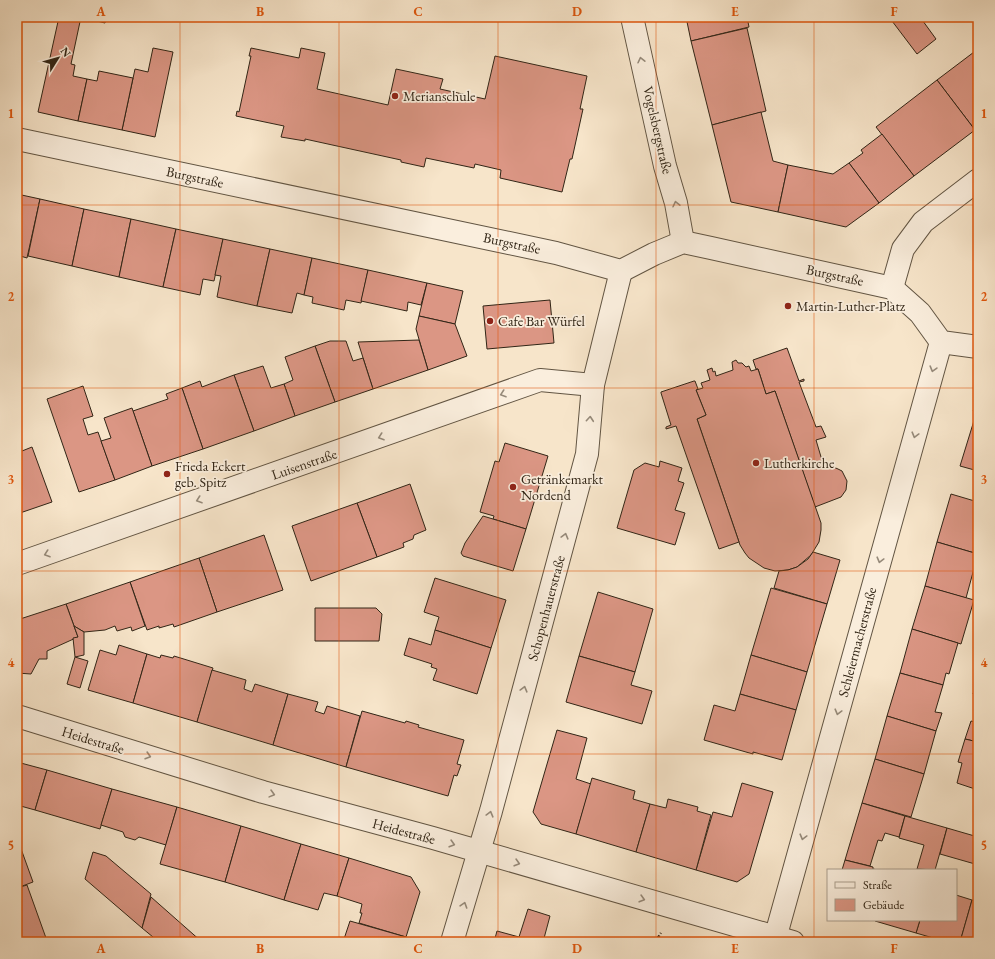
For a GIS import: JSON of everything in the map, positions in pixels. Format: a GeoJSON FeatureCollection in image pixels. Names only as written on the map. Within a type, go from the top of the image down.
{"type":"FeatureCollection","features":[{"type":"Feature","properties":{"kind":"street","name":"Vogelsbergstraße"},"geometry":{"type":"LineString","coordinates":[[632,17],[666,166],[676,203],[683,242]]}},
{"type":"Feature","properties":{"kind":"street","name":"Burgstraße"},"geometry":{"type":"LineString","coordinates":[[17,140],[556,253],[621,270]]}},
{"type":"Feature","properties":{"kind":"street"},"geometry":{"type":"LineString","coordinates":[[892,288],[903,249],[923,222],[978,180]]}},
{"type":"Feature","properties":{"kind":"street"},"geometry":{"type":"LineString","coordinates":[[621,270],[683,242]]}},
{"type":"Feature","properties":{"kind":"street","name":"Burgstraße"},"geometry":{"type":"LineString","coordinates":[[683,242],[892,288],[920,313],[942,342]]}},
{"type":"Feature","properties":{"kind":"street","name":"Schopenhauerstraße"},"geometry":{"type":"LineString","coordinates":[[452,942],[480,852],[587,454],[593,385],[621,270]]}},
{"type":"Feature","properties":{"kind":"street"},"geometry":{"type":"LineString","coordinates":[[942,342],[978,347]]}},
{"type":"Feature","properties":{"kind":"street","name":"Schleiermacherstraße"},"geometry":{"type":"LineString","coordinates":[[781,940],[942,342]]}},
{"type":"Feature","properties":{"kind":"street","name":"Luisenstraße"},"geometry":{"type":"LineString","coordinates":[[17,564],[540,380],[593,385]]}},
{"type":"Feature","properties":{"kind":"street","name":"Heidestraße"},"geometry":{"type":"LineString","coordinates":[[17,716],[264,792],[480,852],[781,940]]}},
{"type":"Feature","properties":{"kind":"building"},"geometry":{"type":"Polygon","coordinates":[[[59,17],[81,17],[71,64],[75,65],[73,76],[87,79],[78,121],[38,112],[59,17]]]}},
{"type":"Feature","properties":{"kind":"building"},"geometry":{"type":"Polygon","coordinates":[[[81,17],[107,17],[105,23],[81,17]]]}},
{"type":"Feature","properties":{"kind":"building"},"geometry":{"type":"Polygon","coordinates":[[[686,17],[747,17],[749,27],[691,41],[686,17]]]}},
{"type":"Feature","properties":{"kind":"building"},"geometry":{"type":"Polygon","coordinates":[[[889,17],[920,17],[936,39],[917,54],[889,17]]]}},
{"type":"Feature","properties":{"kind":"building"},"geometry":{"type":"Polygon","coordinates":[[[747,28],[766,111],[712,125],[691,41],[747,28]]]}},
{"type":"Feature","properties":{"kind":"building"},"geometry":{"type":"Polygon","coordinates":[[[153,48],[173,52],[155,137],[122,130],[135,69],[148,72],[153,48]]]}},
{"type":"Feature","properties":{"kind":"building"},"geometry":{"type":"Polygon","coordinates":[[[251,48],[299,58],[301,48],[325,53],[317,89],[388,105],[396,69],[443,79],[440,89],[485,99],[495,56],[587,76],[580,109],[583,109],[572,159],[570,159],[562,192],[500,178],[501,170],[475,164],[474,168],[426,158],[424,167],[401,162],[401,160],[305,139],[305,141],[281,137],[284,126],[236,116],[237,111],[239,112],[251,56],[249,56],[251,48]]]}},
{"type":"Feature","properties":{"kind":"building"},"geometry":{"type":"Polygon","coordinates":[[[978,49],[978,127],[975,130],[937,80],[978,49]]]}},
{"type":"Feature","properties":{"kind":"building"},"geometry":{"type":"Polygon","coordinates":[[[99,71],[133,78],[122,130],[78,121],[87,79],[97,81],[99,71]]]}},
{"type":"Feature","properties":{"kind":"building"},"geometry":{"type":"Polygon","coordinates":[[[937,80],[975,130],[914,176],[876,127],[937,80]]]}},
{"type":"Feature","properties":{"kind":"building"},"geometry":{"type":"Polygon","coordinates":[[[761,112],[773,161],[788,165],[778,212],[731,202],[712,125],[761,112]]]}},
{"type":"Feature","properties":{"kind":"building"},"geometry":{"type":"Polygon","coordinates":[[[882,134],[914,176],[879,203],[849,163],[863,153],[861,150],[882,134]]]}},
{"type":"Feature","properties":{"kind":"building"},"geometry":{"type":"Polygon","coordinates":[[[849,163],[879,203],[846,227],[778,212],[788,165],[833,174],[849,163]]]}},
{"type":"Feature","properties":{"kind":"building"},"geometry":{"type":"Polygon","coordinates":[[[17,194],[40,199],[27,258],[17,255],[17,194]]]}},
{"type":"Feature","properties":{"kind":"building"},"geometry":{"type":"Polygon","coordinates":[[[40,199],[84,209],[72,266],[28,256],[40,199]]]}},
{"type":"Feature","properties":{"kind":"building"},"geometry":{"type":"Polygon","coordinates":[[[84,209],[131,219],[119,277],[72,266],[84,209]]]}},
{"type":"Feature","properties":{"kind":"building"},"geometry":{"type":"Polygon","coordinates":[[[131,219],[176,229],[163,287],[119,277],[131,219]]]}},
{"type":"Feature","properties":{"kind":"building"},"geometry":{"type":"Polygon","coordinates":[[[176,229],[223,239],[214,281],[203,279],[200,295],[163,287],[176,229]]]}},
{"type":"Feature","properties":{"kind":"building"},"geometry":{"type":"Polygon","coordinates":[[[223,239],[270,249],[257,306],[217,297],[221,276],[215,275],[223,239]]]}},
{"type":"Feature","properties":{"kind":"building"},"geometry":{"type":"Polygon","coordinates":[[[270,249],[312,258],[304,295],[297,293],[292,313],[257,306],[270,249]]]}},
{"type":"Feature","properties":{"kind":"building"},"geometry":{"type":"Polygon","coordinates":[[[312,258],[368,270],[361,303],[346,300],[344,310],[312,303],[313,297],[304,295],[312,258]]]}},
{"type":"Feature","properties":{"kind":"building"},"geometry":{"type":"Polygon","coordinates":[[[368,270],[427,283],[421,305],[408,302],[407,311],[361,301],[368,270]]]}},
{"type":"Feature","properties":{"kind":"building"},"geometry":{"type":"Polygon","coordinates":[[[427,283],[463,291],[455,324],[419,316],[427,283]]]}},
{"type":"Feature","properties":{"kind":"building"},"geometry":{"type":"Polygon","coordinates":[[[550,300],[554,343],[487,349],[483,306],[550,300]]]}},
{"type":"Feature","properties":{"kind":"building"},"geometry":{"type":"Polygon","coordinates":[[[419,316],[455,324],[467,356],[428,370],[416,329],[419,316]]]}},
{"type":"Feature","properties":{"kind":"building"},"geometry":{"type":"Polygon","coordinates":[[[419,340],[428,370],[373,389],[358,342],[419,340]]]}},
{"type":"Feature","properties":{"kind":"building"},"geometry":{"type":"Polygon","coordinates":[[[330,341],[346,341],[353,361],[363,358],[373,389],[335,402],[315,346],[330,341]]]}},
{"type":"Feature","properties":{"kind":"building"},"geometry":{"type":"Polygon","coordinates":[[[315,346],[335,402],[295,416],[284,384],[293,380],[285,357],[315,346]]]}},
{"type":"Feature","properties":{"kind":"building"},"geometry":{"type":"Polygon","coordinates":[[[787,348],[799,381],[804,379],[804,381],[799,382],[816,427],[821,426],[826,437],[816,440],[824,467],[831,466],[842,471],[847,481],[846,490],[841,497],[815,507],[775,391],[766,394],[758,369],[756,369],[753,360],[787,348]]]}},
{"type":"Feature","properties":{"kind":"building","name":"Lutherkirche"},"geometry":{"type":"Polygon","coordinates":[[[736,360],[738,363],[742,363],[746,367],[749,366],[751,371],[758,369],[766,394],[775,391],[821,523],[819,542],[811,555],[797,567],[788,570],[775,571],[764,568],[749,558],[740,545],[697,419],[706,415],[696,390],[703,388],[701,383],[710,380],[707,370],[712,368],[713,372],[715,371],[716,376],[733,370],[732,362],[736,360]]]}},
{"type":"Feature","properties":{"kind":"building"},"geometry":{"type":"Polygon","coordinates":[[[263,366],[271,388],[284,384],[295,416],[254,431],[234,375],[263,366]]]}},
{"type":"Feature","properties":{"kind":"building"},"geometry":{"type":"Polygon","coordinates":[[[234,375],[254,431],[203,449],[182,388],[200,381],[202,387],[234,375]]]}},
{"type":"Feature","properties":{"kind":"building"},"geometry":{"type":"Polygon","coordinates":[[[694,381],[706,415],[697,419],[739,542],[719,549],[676,426],[666,429],[666,427],[671,425],[661,392],[694,381]]]}},
{"type":"Feature","properties":{"kind":"building"},"geometry":{"type":"Polygon","coordinates":[[[83,386],[93,416],[83,419],[88,435],[98,432],[115,480],[79,492],[47,399],[83,386]]]}},
{"type":"Feature","properties":{"kind":"building"},"geometry":{"type":"Polygon","coordinates":[[[182,388],[203,449],[152,466],[133,411],[168,399],[166,394],[182,388]]]}},
{"type":"Feature","properties":{"kind":"building"},"geometry":{"type":"Polygon","coordinates":[[[978,406],[978,471],[960,466],[976,414],[973,410],[978,406]]]}},
{"type":"Feature","properties":{"kind":"building"},"geometry":{"type":"Polygon","coordinates":[[[132,408],[152,466],[115,480],[101,441],[111,438],[104,418],[132,408]]]}},
{"type":"Feature","properties":{"kind":"building","name":"Getränkemarkt Nordend"},"geometry":{"type":"Polygon","coordinates":[[[505,443],[548,456],[526,529],[493,519],[494,516],[480,512],[495,461],[499,462],[505,443]]]}},
{"type":"Feature","properties":{"kind":"building"},"geometry":{"type":"Polygon","coordinates":[[[32,447],[52,502],[17,514],[17,453],[32,447]]]}},
{"type":"Feature","properties":{"kind":"building"},"geometry":{"type":"Polygon","coordinates":[[[660,461],[682,468],[678,481],[684,483],[675,510],[685,513],[675,545],[617,528],[634,470],[645,463],[659,467],[660,461]]]}},
{"type":"Feature","properties":{"kind":"building"},"geometry":{"type":"Polygon","coordinates":[[[410,484],[426,530],[414,535],[413,539],[403,543],[404,547],[377,557],[357,503],[410,484]]]}},
{"type":"Feature","properties":{"kind":"building"},"geometry":{"type":"Polygon","coordinates":[[[951,494],[978,502],[978,554],[937,542],[951,494]]]}},
{"type":"Feature","properties":{"kind":"building"},"geometry":{"type":"Polygon","coordinates":[[[357,503],[377,557],[311,581],[292,526],[357,503]]]}},
{"type":"Feature","properties":{"kind":"building"},"geometry":{"type":"Polygon","coordinates":[[[483,516],[526,529],[513,571],[463,556],[461,553],[465,543],[483,516]]]}},
{"type":"Feature","properties":{"kind":"building"},"geometry":{"type":"Polygon","coordinates":[[[264,535],[283,590],[217,612],[199,558],[264,535]]]}},
{"type":"Feature","properties":{"kind":"building"},"geometry":{"type":"Polygon","coordinates":[[[937,542],[978,554],[966,598],[925,586],[937,542]]]}},
{"type":"Feature","properties":{"kind":"building"},"geometry":{"type":"Polygon","coordinates":[[[813,552],[840,560],[827,604],[774,588],[779,571],[797,567],[808,559],[813,552]]]}},
{"type":"Feature","properties":{"kind":"building"},"geometry":{"type":"Polygon","coordinates":[[[199,558],[217,612],[174,627],[173,624],[147,630],[130,582],[199,558]]]}},
{"type":"Feature","properties":{"kind":"building"},"geometry":{"type":"Polygon","coordinates":[[[435,578],[506,600],[491,648],[435,630],[439,617],[424,612],[435,578]]]}},
{"type":"Feature","properties":{"kind":"building"},"geometry":{"type":"Polygon","coordinates":[[[130,582],[145,626],[132,631],[131,627],[117,631],[115,626],[105,630],[84,632],[74,626],[66,604],[130,582]]]}},
{"type":"Feature","properties":{"kind":"building"},"geometry":{"type":"Polygon","coordinates":[[[925,586],[974,600],[961,644],[912,629],[925,586]]]}},
{"type":"Feature","properties":{"kind":"building"},"geometry":{"type":"Polygon","coordinates":[[[771,588],[827,604],[807,672],[751,655],[771,588]]]}},
{"type":"Feature","properties":{"kind":"building"},"geometry":{"type":"Polygon","coordinates":[[[598,592],[653,609],[635,672],[579,656],[598,592]]]}},
{"type":"Feature","properties":{"kind":"building"},"geometry":{"type":"Polygon","coordinates":[[[66,604],[78,637],[47,651],[47,659],[39,659],[31,674],[17,673],[17,620],[66,604]]]}},
{"type":"Feature","properties":{"kind":"building"},"geometry":{"type":"Polygon","coordinates":[[[315,608],[376,608],[382,614],[379,641],[315,641],[315,608]]]}},
{"type":"Feature","properties":{"kind":"building"},"geometry":{"type":"Polygon","coordinates":[[[74,626],[84,632],[84,655],[75,657],[73,638],[78,637],[74,626]]]}},
{"type":"Feature","properties":{"kind":"building"},"geometry":{"type":"Polygon","coordinates":[[[912,629],[958,643],[949,674],[946,673],[943,685],[900,673],[912,629]]]}},
{"type":"Feature","properties":{"kind":"building"},"geometry":{"type":"Polygon","coordinates":[[[435,630],[491,648],[477,694],[433,680],[437,669],[431,667],[432,664],[404,655],[409,638],[431,645],[435,630]]]}},
{"type":"Feature","properties":{"kind":"building"},"geometry":{"type":"Polygon","coordinates":[[[119,645],[147,654],[133,703],[88,690],[100,650],[116,655],[119,645]]]}},
{"type":"Feature","properties":{"kind":"building"},"geometry":{"type":"Polygon","coordinates":[[[147,654],[160,658],[161,655],[173,658],[174,656],[213,668],[197,722],[133,703],[147,654]]]}},
{"type":"Feature","properties":{"kind":"building"},"geometry":{"type":"Polygon","coordinates":[[[751,655],[807,672],[796,710],[740,694],[751,655]]]}},
{"type":"Feature","properties":{"kind":"building"},"geometry":{"type":"Polygon","coordinates":[[[579,656],[635,672],[631,685],[652,691],[642,724],[566,702],[579,656]]]}},
{"type":"Feature","properties":{"kind":"building"},"geometry":{"type":"Polygon","coordinates":[[[75,657],[88,661],[80,688],[67,684],[75,657]]]}},
{"type":"Feature","properties":{"kind":"building"},"geometry":{"type":"Polygon","coordinates":[[[212,670],[246,680],[244,689],[252,692],[255,684],[288,694],[273,745],[197,722],[212,670]]]}},
{"type":"Feature","properties":{"kind":"building"},"geometry":{"type":"Polygon","coordinates":[[[900,673],[943,685],[935,712],[942,713],[936,731],[887,716],[900,673]]]}},
{"type":"Feature","properties":{"kind":"building"},"geometry":{"type":"Polygon","coordinates":[[[978,677],[978,696],[973,694],[978,677]]]}},
{"type":"Feature","properties":{"kind":"building"},"geometry":{"type":"Polygon","coordinates":[[[288,694],[318,702],[315,711],[324,714],[327,706],[360,716],[346,767],[273,745],[288,694]]]}},
{"type":"Feature","properties":{"kind":"building"},"geometry":{"type":"Polygon","coordinates":[[[740,694],[796,710],[782,760],[753,752],[753,754],[704,740],[714,705],[735,711],[740,694]]]}},
{"type":"Feature","properties":{"kind":"building"},"geometry":{"type":"Polygon","coordinates":[[[362,711],[405,723],[406,721],[419,725],[418,727],[464,740],[457,764],[461,765],[457,776],[454,775],[448,796],[346,767],[362,711]]]}},
{"type":"Feature","properties":{"kind":"building"},"geometry":{"type":"Polygon","coordinates":[[[887,716],[936,731],[924,774],[875,759],[887,716]]]}},
{"type":"Feature","properties":{"kind":"building"},"geometry":{"type":"Polygon","coordinates":[[[971,721],[978,723],[978,742],[965,739],[971,721]]]}},
{"type":"Feature","properties":{"kind":"building"},"geometry":{"type":"Polygon","coordinates":[[[557,730],[587,738],[576,779],[591,784],[576,834],[541,824],[533,812],[557,730]]]}},
{"type":"Feature","properties":{"kind":"building"},"geometry":{"type":"Polygon","coordinates":[[[965,739],[978,742],[978,790],[957,783],[962,763],[958,762],[965,739]]]}},
{"type":"Feature","properties":{"kind":"building"},"geometry":{"type":"Polygon","coordinates":[[[875,759],[924,774],[911,817],[862,803],[875,759]]]}},
{"type":"Feature","properties":{"kind":"building"},"geometry":{"type":"Polygon","coordinates":[[[17,762],[47,770],[35,810],[17,805],[17,762]]]}},
{"type":"Feature","properties":{"kind":"building"},"geometry":{"type":"Polygon","coordinates":[[[47,770],[112,789],[100,829],[35,810],[47,770]]]}},
{"type":"Feature","properties":{"kind":"building"},"geometry":{"type":"Polygon","coordinates":[[[592,778],[635,791],[633,799],[650,804],[636,852],[576,834],[592,778]]]}},
{"type":"Feature","properties":{"kind":"building"},"geometry":{"type":"Polygon","coordinates":[[[742,783],[773,792],[749,874],[737,882],[696,870],[713,812],[732,817],[742,783]]]}},
{"type":"Feature","properties":{"kind":"building"},"geometry":{"type":"Polygon","coordinates":[[[112,789],[177,807],[166,845],[139,837],[135,840],[125,837],[123,832],[101,825],[112,789]]]}},
{"type":"Feature","properties":{"kind":"building"},"geometry":{"type":"Polygon","coordinates":[[[668,799],[698,807],[697,811],[711,815],[696,870],[636,852],[650,804],[666,808],[668,799]]]}},
{"type":"Feature","properties":{"kind":"building"},"geometry":{"type":"Polygon","coordinates":[[[862,803],[905,816],[899,837],[885,833],[882,841],[878,840],[870,866],[845,860],[862,803]]]}},
{"type":"Feature","properties":{"kind":"building"},"geometry":{"type":"Polygon","coordinates":[[[177,807],[241,826],[225,882],[160,864],[177,807]]]}},
{"type":"Feature","properties":{"kind":"building"},"geometry":{"type":"Polygon","coordinates":[[[905,816],[947,828],[935,869],[917,869],[924,845],[899,838],[905,816]]]}},
{"type":"Feature","properties":{"kind":"building"},"geometry":{"type":"Polygon","coordinates":[[[241,826],[301,844],[284,900],[225,882],[241,826]]]}},
{"type":"Feature","properties":{"kind":"building"},"geometry":{"type":"Polygon","coordinates":[[[947,828],[978,837],[978,853],[975,864],[940,854],[947,828]]]}},
{"type":"Feature","properties":{"kind":"building"},"geometry":{"type":"Polygon","coordinates":[[[301,844],[349,858],[337,896],[324,893],[318,910],[284,900],[301,844]]]}},
{"type":"Feature","properties":{"kind":"building"},"geometry":{"type":"Polygon","coordinates":[[[20,846],[33,882],[17,888],[17,847],[20,846]]]}},
{"type":"Feature","properties":{"kind":"building"},"geometry":{"type":"Polygon","coordinates":[[[93,852],[106,856],[151,894],[142,928],[85,879],[93,852]]]}},
{"type":"Feature","properties":{"kind":"building"},"geometry":{"type":"Polygon","coordinates":[[[349,858],[411,877],[420,892],[406,937],[359,923],[362,913],[360,913],[362,904],[337,896],[349,858]]]}},
{"type":"Feature","properties":{"kind":"building"},"geometry":{"type":"Polygon","coordinates":[[[845,860],[873,867],[873,869],[842,869],[845,860]]]}},
{"type":"Feature","properties":{"kind":"building"},"geometry":{"type":"Polygon","coordinates":[[[27,885],[47,942],[17,942],[17,888],[27,885]]]}},
{"type":"Feature","properties":{"kind":"building"},"geometry":{"type":"Polygon","coordinates":[[[957,895],[972,900],[960,942],[947,942],[916,933],[920,921],[957,921],[957,895]]]}},
{"type":"Feature","properties":{"kind":"building"},"geometry":{"type":"Polygon","coordinates":[[[151,897],[202,942],[159,942],[142,928],[151,897]]]}},
{"type":"Feature","properties":{"kind":"building"},"geometry":{"type":"Polygon","coordinates":[[[972,900],[978,902],[978,942],[960,942],[972,900]]]}},
{"type":"Feature","properties":{"kind":"building"},"geometry":{"type":"Polygon","coordinates":[[[528,909],[550,916],[543,942],[494,942],[497,931],[519,937],[528,909]]]}},
{"type":"Feature","properties":{"kind":"building"},"geometry":{"type":"Polygon","coordinates":[[[350,921],[406,937],[405,942],[343,942],[350,921]]]}},
{"type":"Feature","properties":{"kind":"building"},"geometry":{"type":"Polygon","coordinates":[[[875,921],[920,921],[916,933],[875,921]]]}},
{"type":"Feature","properties":{"kind":"place","name":"Merianschule"},"geometry":{"type":"Point","coordinates":[395,96]}},
{"type":"Feature","properties":{"kind":"place","name":"Martin-Luther-Platz"},"geometry":{"type":"Point","coordinates":[788,306]}},
{"type":"Feature","properties":{"kind":"place","name":"Cafe Bar Würfel"},"geometry":{"type":"Point","coordinates":[490,321]}},
{"type":"Feature","properties":{"kind":"place","name":"Lutherkirche"},"geometry":{"type":"Point","coordinates":[756,463]}},
{"type":"Feature","properties":{"kind":"place","name":"Frieda Eckert geb. Spitz"},"geometry":{"type":"Point","coordinates":[167,474]}},
{"type":"Feature","properties":{"kind":"place","name":"Getränkemarkt Nordend"},"geometry":{"type":"Point","coordinates":[513,487]}}]}
